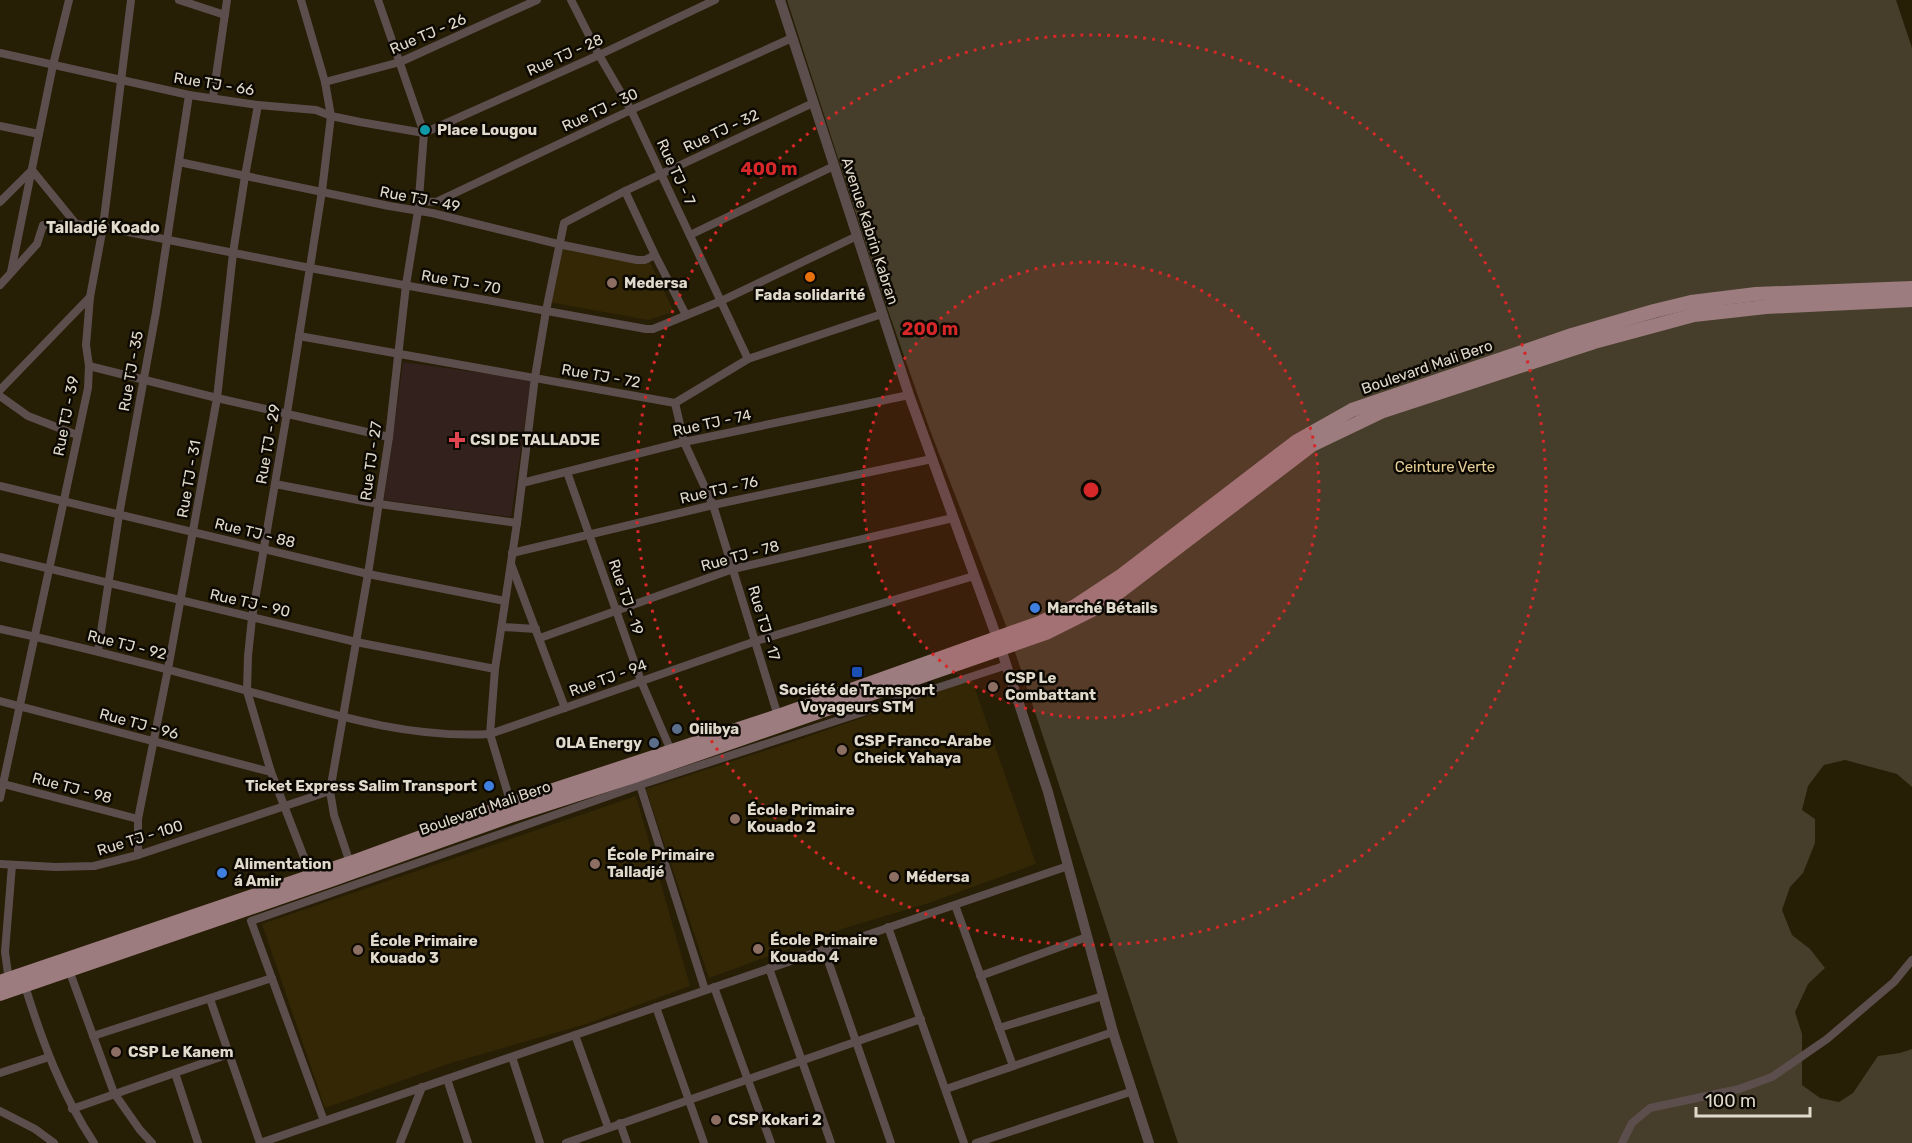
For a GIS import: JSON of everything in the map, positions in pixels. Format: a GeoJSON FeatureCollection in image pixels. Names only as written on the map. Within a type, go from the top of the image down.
{"type":"FeatureCollection","features":[{"type":"Feature","properties":{"kind":"main road","name":"Boulevard Mali Bero"},"geometry":{"type":"LineString","coordinates":[[1015,638],[1076,606],[1153,552],[1297,441],[1352,410],[1572,335],[1691,302],[1756,294],[1912,288]]}},
{"type":"Feature","properties":{"kind":"main road","name":"Boulevard Mali Bero"},"geometry":{"type":"LineString","coordinates":[[1015,638],[1046,633],[1098,607],[1312,445],[1383,411],[1594,342],[1694,315],[1766,307],[1912,300]]}},
{"type":"Feature","properties":{"kind":"main road"},"geometry":{"type":"LineString","coordinates":[[981,651],[1015,638]]}},
{"type":"Feature","properties":{"kind":"main road","name":"Boulevard Mali Bero"},"geometry":{"type":"LineString","coordinates":[[9,986],[313,880],[333,886],[513,815],[639,780],[674,757],[778,716],[981,651]]}},
{"type":"Feature","properties":{"kind":"main road","name":"Boulevard Mali Bero"},"geometry":{"type":"LineString","coordinates":[[9,986],[69,970],[511,804],[674,757],[958,665],[981,651]]}},
{"type":"Feature","properties":{"kind":"street"},"geometry":{"type":"LineString","coordinates":[[0,285],[11,274],[53,65],[69,0]]}},
{"type":"Feature","properties":{"kind":"street","name":"Rue TJ - 39"},"geometry":{"type":"LineString","coordinates":[[0,798],[88,388],[89,366],[86,345],[90,297],[103,227],[131,0]]}},
{"type":"Feature","properties":{"kind":"street"},"geometry":{"type":"LineString","coordinates":[[179,0],[225,15]]}},
{"type":"Feature","properties":{"kind":"street"},"geometry":{"type":"LineString","coordinates":[[213,97],[227,0]]}},
{"type":"Feature","properties":{"kind":"street","name":"Rue TJ - 29"},"geometry":{"type":"LineString","coordinates":[[301,0],[325,82],[331,116],[322,191],[252,618],[247,691],[271,772],[313,880]]}},
{"type":"Feature","properties":{"kind":"street"},"geometry":{"type":"LineString","coordinates":[[378,0],[424,133]]}},
{"type":"Feature","properties":{"kind":"street","name":"Rue TJ - 26"},"geometry":{"type":"LineString","coordinates":[[325,82],[400,62],[537,0]]}},
{"type":"Feature","properties":{"kind":"street","name":"Rue TJ - 7"},"geometry":{"type":"LineString","coordinates":[[571,0],[631,110],[748,359]]}},
{"type":"Feature","properties":{"kind":"street","name":"Rue TJ - 28"},"geometry":{"type":"LineString","coordinates":[[424,133],[599,55],[715,0]]}},
{"type":"Feature","properties":{"kind":"street","name":"Avenue Kabrin Kabran"},"geometry":{"type":"LineString","coordinates":[[780,0],[909,395],[1007,665],[1048,792],[1113,1032],[1149,1143]]}},
{"type":"Feature","properties":{"kind":"street","name":"Rue TJ - 30"},"geometry":{"type":"LineString","coordinates":[[419,201],[436,202],[631,110],[792,39]]}},
{"type":"Feature","properties":{"kind":"street","name":"Rue TJ - 66"},"geometry":{"type":"LineString","coordinates":[[0,53],[189,95],[258,105],[316,110],[331,116],[424,133]]}},
{"type":"Feature","properties":{"kind":"street","name":"Rue TJ - 35"},"geometry":{"type":"LineString","coordinates":[[98,651],[189,95]]}},
{"type":"Feature","properties":{"kind":"street","name":"Rue TJ - 32"},"geometry":{"type":"LineString","coordinates":[[490,734],[495,669],[517,523],[535,378],[558,244],[564,223],[625,191],[813,103]]}},
{"type":"Feature","properties":{"kind":"street","name":"Rue TJ - 31"},"geometry":{"type":"LineString","coordinates":[[138,855],[138,819],[168,669],[217,398],[233,253],[244,176],[258,105]]}},
{"type":"Feature","properties":{"kind":"street"},"geometry":{"type":"LineString","coordinates":[[0,126],[39,134]]}},
{"type":"Feature","properties":{"kind":"street","name":"Rue TJ - 27"},"geometry":{"type":"LineString","coordinates":[[350,863],[334,815],[330,791],[379,504],[406,285],[418,211],[424,133]]}},
{"type":"Feature","properties":{"kind":"street","name":"Rue TJ - 49"},"geometry":{"type":"LineString","coordinates":[[179,162],[418,211],[637,260],[645,260],[655,255]]}},
{"type":"Feature","properties":{"kind":"street"},"geometry":{"type":"LineString","coordinates":[[690,235],[834,166]]}},
{"type":"Feature","properties":{"kind":"street"},"geometry":{"type":"LineString","coordinates":[[0,202],[32,170]]}},
{"type":"Feature","properties":{"kind":"street"},"geometry":{"type":"LineString","coordinates":[[32,170],[76,224]]}},
{"type":"Feature","properties":{"kind":"street"},"geometry":{"type":"LineString","coordinates":[[625,191],[686,315]]}},
{"type":"Feature","properties":{"kind":"street","name":"Rue TJ - 70"},"geometry":{"type":"LineString","coordinates":[[11,274],[37,244],[43,225],[76,224],[167,238],[233,253],[653,329],[721,301],[856,236]]}},
{"type":"Feature","properties":{"kind":"street"},"geometry":{"type":"LineString","coordinates":[[0,390],[90,297]]}},
{"type":"Feature","properties":{"kind":"street"},"geometry":{"type":"LineString","coordinates":[[675,403],[748,359],[882,314]]}},
{"type":"Feature","properties":{"kind":"street","name":"Rue TJ - 72"},"geometry":{"type":"LineString","coordinates":[[299,336],[675,403]]}},
{"type":"Feature","properties":{"kind":"street"},"geometry":{"type":"LineString","coordinates":[[89,366],[388,437]]}},
{"type":"Feature","properties":{"kind":"street","name":"Rue TJ - 74"},"geometry":{"type":"LineString","coordinates":[[522,483],[684,442],[909,395]]}},
{"type":"Feature","properties":{"kind":"street"},"geometry":{"type":"LineString","coordinates":[[0,396],[28,416],[77,435]]}},
{"type":"Feature","properties":{"kind":"street","name":"Rue TJ - 17"},"geometry":{"type":"LineString","coordinates":[[675,403],[684,442],[713,505],[778,716]]}},
{"type":"Feature","properties":{"kind":"street","name":"Rue TJ - 76"},"geometry":{"type":"LineString","coordinates":[[512,553],[713,505],[932,459]]}},
{"type":"Feature","properties":{"kind":"street","name":"Rue TJ - 19"},"geometry":{"type":"LineString","coordinates":[[567,472],[641,681],[674,757]]}},
{"type":"Feature","properties":{"kind":"street"},"geometry":{"type":"LineString","coordinates":[[275,484],[379,504],[517,523]]}},
{"type":"Feature","properties":{"kind":"street","name":"Rue TJ - 88"},"geometry":{"type":"LineString","coordinates":[[0,486],[368,574],[506,601]]}},
{"type":"Feature","properties":{"kind":"street","name":"Rue TJ - 78"},"geometry":{"type":"LineString","coordinates":[[540,638],[733,569],[953,518]]}},
{"type":"Feature","properties":{"kind":"street","name":"Rue TJ - 90"},"geometry":{"type":"LineString","coordinates":[[0,557],[356,642],[495,669]]}},
{"type":"Feature","properties":{"kind":"street"},"geometry":{"type":"LineString","coordinates":[[511,564],[566,708]]}},
{"type":"Feature","properties":{"kind":"street","name":"Rue TJ - 94"},"geometry":{"type":"LineString","coordinates":[[247,691],[342,717],[438,735],[490,734],[756,641],[974,576]]}},
{"type":"Feature","properties":{"kind":"street"},"geometry":{"type":"LineString","coordinates":[[502,627],[536,629]]}},
{"type":"Feature","properties":{"kind":"street","name":"Rue TJ - 92"},"geometry":{"type":"LineString","coordinates":[[0,629],[98,651],[247,691]]}},
{"type":"Feature","properties":{"kind":"street"},"geometry":{"type":"LineString","coordinates":[[958,665],[963,680]]}},
{"type":"Feature","properties":{"kind":"street"},"geometry":{"type":"LineString","coordinates":[[705,990],[639,780],[1007,665]]}},
{"type":"Feature","properties":{"kind":"street","name":"Rue TJ - 96"},"geometry":{"type":"LineString","coordinates":[[0,701],[271,772]]}},
{"type":"Feature","properties":{"kind":"street"},"geometry":{"type":"LineString","coordinates":[[490,734],[511,804]]}},
{"type":"Feature","properties":{"kind":"street","name":"Rue TJ - 98"},"geometry":{"type":"LineString","coordinates":[[2,784],[138,819]]}},
{"type":"Feature","properties":{"kind":"street"},"geometry":{"type":"LineString","coordinates":[[283,805],[330,791]]}},
{"type":"Feature","properties":{"kind":"street","name":"Rue TJ - 100"},"geometry":{"type":"LineString","coordinates":[[0,864],[94,866],[138,855],[283,805]]}},
{"type":"Feature","properties":{"kind":"street"},"geometry":{"type":"LineString","coordinates":[[12,865],[4,897],[5,952],[9,986],[49,1057],[72,1109],[94,1143]]}},
{"type":"Feature","properties":{"kind":"street"},"geometry":{"type":"LineString","coordinates":[[210,999],[260,1143],[1068,866]]}},
{"type":"Feature","properties":{"kind":"street"},"geometry":{"type":"LineString","coordinates":[[324,1121],[251,921],[333,886]]}},
{"type":"Feature","properties":{"kind":"street"},"geometry":{"type":"LineString","coordinates":[[955,905],[1012,1066]]}},
{"type":"Feature","properties":{"kind":"street"},"geometry":{"type":"LineString","coordinates":[[888,927],[964,1143]]}},
{"type":"Feature","properties":{"kind":"street"},"geometry":{"type":"LineString","coordinates":[[980,976],[1087,937]]}},
{"type":"Feature","properties":{"kind":"street"},"geometry":{"type":"LineString","coordinates":[[824,949],[891,1143]]}},
{"type":"Feature","properties":{"kind":"street"},"geometry":{"type":"LineString","coordinates":[[1622,1143],[1632,1124],[1650,1108],[1739,1089],[1772,1077],[1827,1039],[1894,982],[1912,960]]}},
{"type":"Feature","properties":{"kind":"street"},"geometry":{"type":"LineString","coordinates":[[769,968],[831,1143]]}},
{"type":"Feature","properties":{"kind":"street"},"geometry":{"type":"LineString","coordinates":[[69,970],[114,1093],[152,1143]]}},
{"type":"Feature","properties":{"kind":"street"},"geometry":{"type":"LineString","coordinates":[[93,1036],[272,978]]}},
{"type":"Feature","properties":{"kind":"street"},"geometry":{"type":"LineString","coordinates":[[714,987],[771,1143]]}},
{"type":"Feature","properties":{"kind":"street"},"geometry":{"type":"LineString","coordinates":[[999,1028],[1103,996]]}},
{"type":"Feature","properties":{"kind":"street"},"geometry":{"type":"LineString","coordinates":[[656,1007],[704,1143]]}},
{"type":"Feature","properties":{"kind":"street"},"geometry":{"type":"LineString","coordinates":[[566,1143],[921,1019]]}},
{"type":"Feature","properties":{"kind":"street"},"geometry":{"type":"LineString","coordinates":[[946,1089],[1113,1032]]}},
{"type":"Feature","properties":{"kind":"street"},"geometry":{"type":"LineString","coordinates":[[575,1035],[608,1127]]}},
{"type":"Feature","properties":{"kind":"street"},"geometry":{"type":"LineString","coordinates":[[72,1109],[229,1054]]}},
{"type":"Feature","properties":{"kind":"street"},"geometry":{"type":"LineString","coordinates":[[512,1056],[540,1143]]}},
{"type":"Feature","properties":{"kind":"street"},"geometry":{"type":"LineString","coordinates":[[0,1073],[49,1057]]}},
{"type":"Feature","properties":{"kind":"street"},"geometry":{"type":"LineString","coordinates":[[175,1072],[198,1143]]}},
{"type":"Feature","properties":{"kind":"street"},"geometry":{"type":"LineString","coordinates":[[447,1079],[468,1143]]}},
{"type":"Feature","properties":{"kind":"street"},"geometry":{"type":"LineString","coordinates":[[400,1143],[422,1087]]}},
{"type":"Feature","properties":{"kind":"street"},"geometry":{"type":"LineString","coordinates":[[976,1143],[1132,1091]]}},
{"type":"Feature","properties":{"kind":"street"},"geometry":{"type":"LineString","coordinates":[[0,1111],[36,1129],[54,1143]]}},
{"type":"Feature","properties":{"kind":"street"},"geometry":{"type":"LineString","coordinates":[[620,1123],[627,1143]]}},
{"type":"Feature","properties":{"kind":"street"},"geometry":{"type":"LineString","coordinates":[[273,1138],[283,1143]]}},
{"type":"Feature","properties":{"kind":"shaded area"},"geometry":{"type":"Polygon","coordinates":[[[559,242],[648,258],[674,312],[648,320],[549,302],[559,242]]]}},
{"type":"Feature","properties":{"kind":"shaded area","name":"CSI DE TALLADJE"},"geometry":{"type":"Polygon","coordinates":[[[403,362],[531,380],[511,517],[384,500],[403,362]]]}},
{"type":"Feature","properties":{"kind":"shaded area"},"geometry":{"type":"Polygon","coordinates":[[[972,680],[1036,864],[929,903],[845,928],[709,978],[646,789],[972,680]]]}},
{"type":"Feature","properties":{"kind":"shaded area"},"geometry":{"type":"Polygon","coordinates":[[[636,796],[690,986],[586,1024],[451,1063],[325,1108],[262,924],[636,796]]]}},
{"type":"Feature","properties":{"kind":"green space","name":"Ceinture Verte"},"geometry":{"type":"Polygon","coordinates":[[[787,0],[1896,0],[1912,48],[1912,787],[1897,774],[1845,760],[1824,765],[1808,786],[1802,810],[1815,819],[1815,843],[1803,873],[1790,887],[1782,910],[1792,935],[1810,949],[1825,968],[1808,984],[1795,1012],[1802,1034],[1802,1085],[1820,1098],[1839,1102],[1853,1093],[1878,1056],[1912,1049],[1912,1143],[1178,1143],[1008,631],[931,433],[877,279],[787,0]]]}},
{"type":"Feature","properties":{"kind":"place","name":"Place Lougou"},"geometry":{"type":"Point","coordinates":[425,130]}},
{"type":"Feature","properties":{"kind":"place","name":"Fada solidarité"},"geometry":{"type":"Point","coordinates":[810,277]}},
{"type":"Feature","properties":{"kind":"place","name":"Medersa"},"geometry":{"type":"Point","coordinates":[612,283]}},
{"type":"Feature","properties":{"kind":"place","name":"CSI DE TALLADJE"},"geometry":{"type":"Point","coordinates":[457,440]}},
{"type":"Feature","properties":{"kind":"place","name":"Marché Bétails"},"geometry":{"type":"Point","coordinates":[1035,608]}},
{"type":"Feature","properties":{"kind":"place","name":"Société de Transport Voyageurs STM"},"geometry":{"type":"Point","coordinates":[857,672]}},
{"type":"Feature","properties":{"kind":"place","name":"CSP Le Combattant"},"geometry":{"type":"Point","coordinates":[993,687]}},
{"type":"Feature","properties":{"kind":"place","name":"Oilibya"},"geometry":{"type":"Point","coordinates":[677,729]}},
{"type":"Feature","properties":{"kind":"place","name":"OLA Energy"},"geometry":{"type":"Point","coordinates":[654,743]}},
{"type":"Feature","properties":{"kind":"place","name":"CSP Franco-Arabe Cheick Yahaya"},"geometry":{"type":"Point","coordinates":[842,750]}},
{"type":"Feature","properties":{"kind":"place","name":"Ticket Express Salim Transport"},"geometry":{"type":"Point","coordinates":[489,786]}},
{"type":"Feature","properties":{"kind":"place","name":"École Primaire Kouado 2"},"geometry":{"type":"Point","coordinates":[735,819]}},
{"type":"Feature","properties":{"kind":"place","name":"École Primaire Talladjé"},"geometry":{"type":"Point","coordinates":[595,864]}},
{"type":"Feature","properties":{"kind":"place","name":"Alimentation á Amir"},"geometry":{"type":"Point","coordinates":[222,873]}},
{"type":"Feature","properties":{"kind":"place","name":"Médersa"},"geometry":{"type":"Point","coordinates":[894,877]}},
{"type":"Feature","properties":{"kind":"place","name":"École Primaire Kouado 4"},"geometry":{"type":"Point","coordinates":[758,949]}},
{"type":"Feature","properties":{"kind":"place","name":"École Primaire Kouado 3"},"geometry":{"type":"Point","coordinates":[358,950]}},
{"type":"Feature","properties":{"kind":"place","name":"CSP Le Kanem"},"geometry":{"type":"Point","coordinates":[116,1052]}},
{"type":"Feature","properties":{"kind":"place","name":"CSP Kokari 2"},"geometry":{"type":"Point","coordinates":[716,1120]}},
{"type":"Feature","properties":{"kind":"district","name":"Talladjé Koado"},"geometry":{"type":"Point","coordinates":[103,227]}}]}
